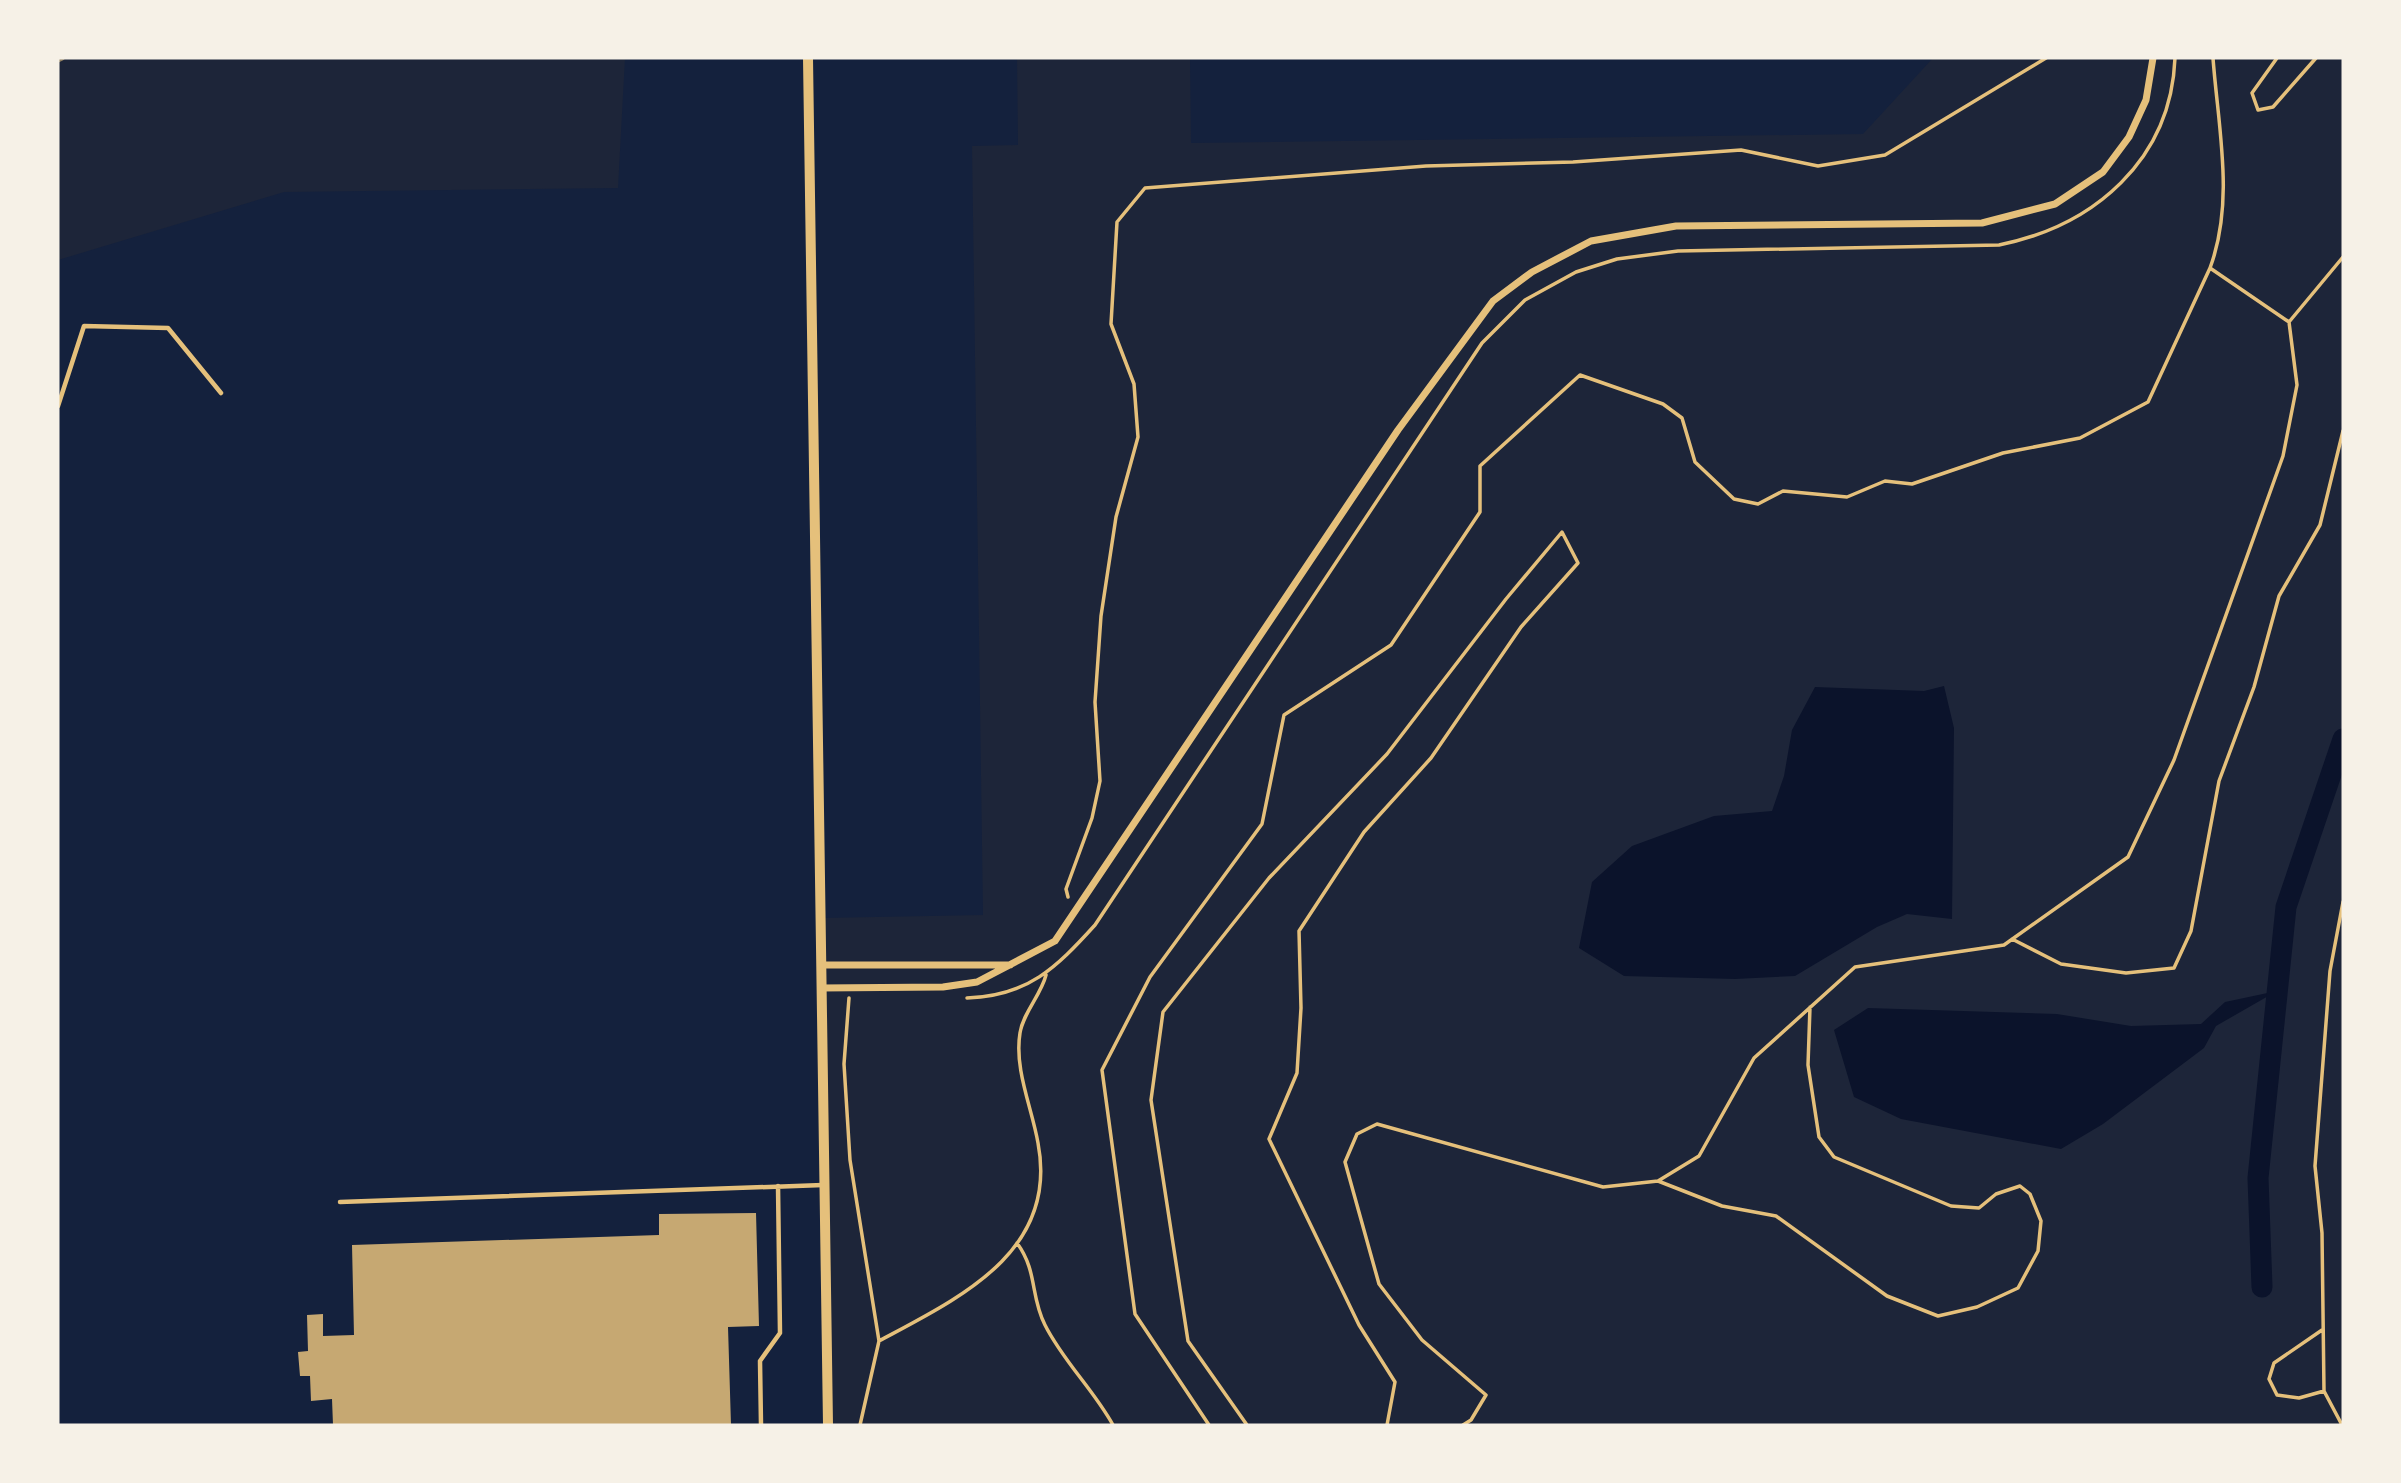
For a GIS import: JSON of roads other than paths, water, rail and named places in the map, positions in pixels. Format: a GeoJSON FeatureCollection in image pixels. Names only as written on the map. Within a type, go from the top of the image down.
{"type":"FeatureCollection","features":[{"type":"Feature","properties":{"kind":"street"},"geometry":{"type":"LineString","coordinates":[[808,58],[828,1425]]}},
{"type":"Feature","properties":{"kind":"street"},"geometry":{"type":"LineString","coordinates":[[821,988],[943,987],[977,982],[1014,965],[1055,941],[1398,430],[1493,302],[1532,272],[1591,241],[1676,226],[1982,223],[2055,204],[2102,172],[2129,137],[2146,100],[2153,58]]}},
{"type":"Feature","properties":{"kind":"street"},"geometry":{"type":"LineString","coordinates":[[821,965],[1014,965]]}},
{"type":"Feature","properties":{"kind":"lane"},"geometry":{"type":"LineString","coordinates":[[58,406],[84,326],[168,328],[221,393]]}},
{"type":"Feature","properties":{"kind":"lane"},"geometry":{"type":"LineString","coordinates":[[340,1202],[824,1184]]}},
{"type":"Feature","properties":{"kind":"lane"},"geometry":{"type":"LineString","coordinates":[[761,1425],[760,1361],[780,1333],[778,1186]]}},
{"type":"Feature","properties":{"kind":"waterway"},"geometry":{"type":"LineString","coordinates":[[2262,1287],[2258,1178],[2286,907],[2343,739]]}},
{"type":"Feature","properties":{"kind":"railway"},"geometry":{"type":"LineString","coordinates":[[58,60],[62,58]]}}]}
